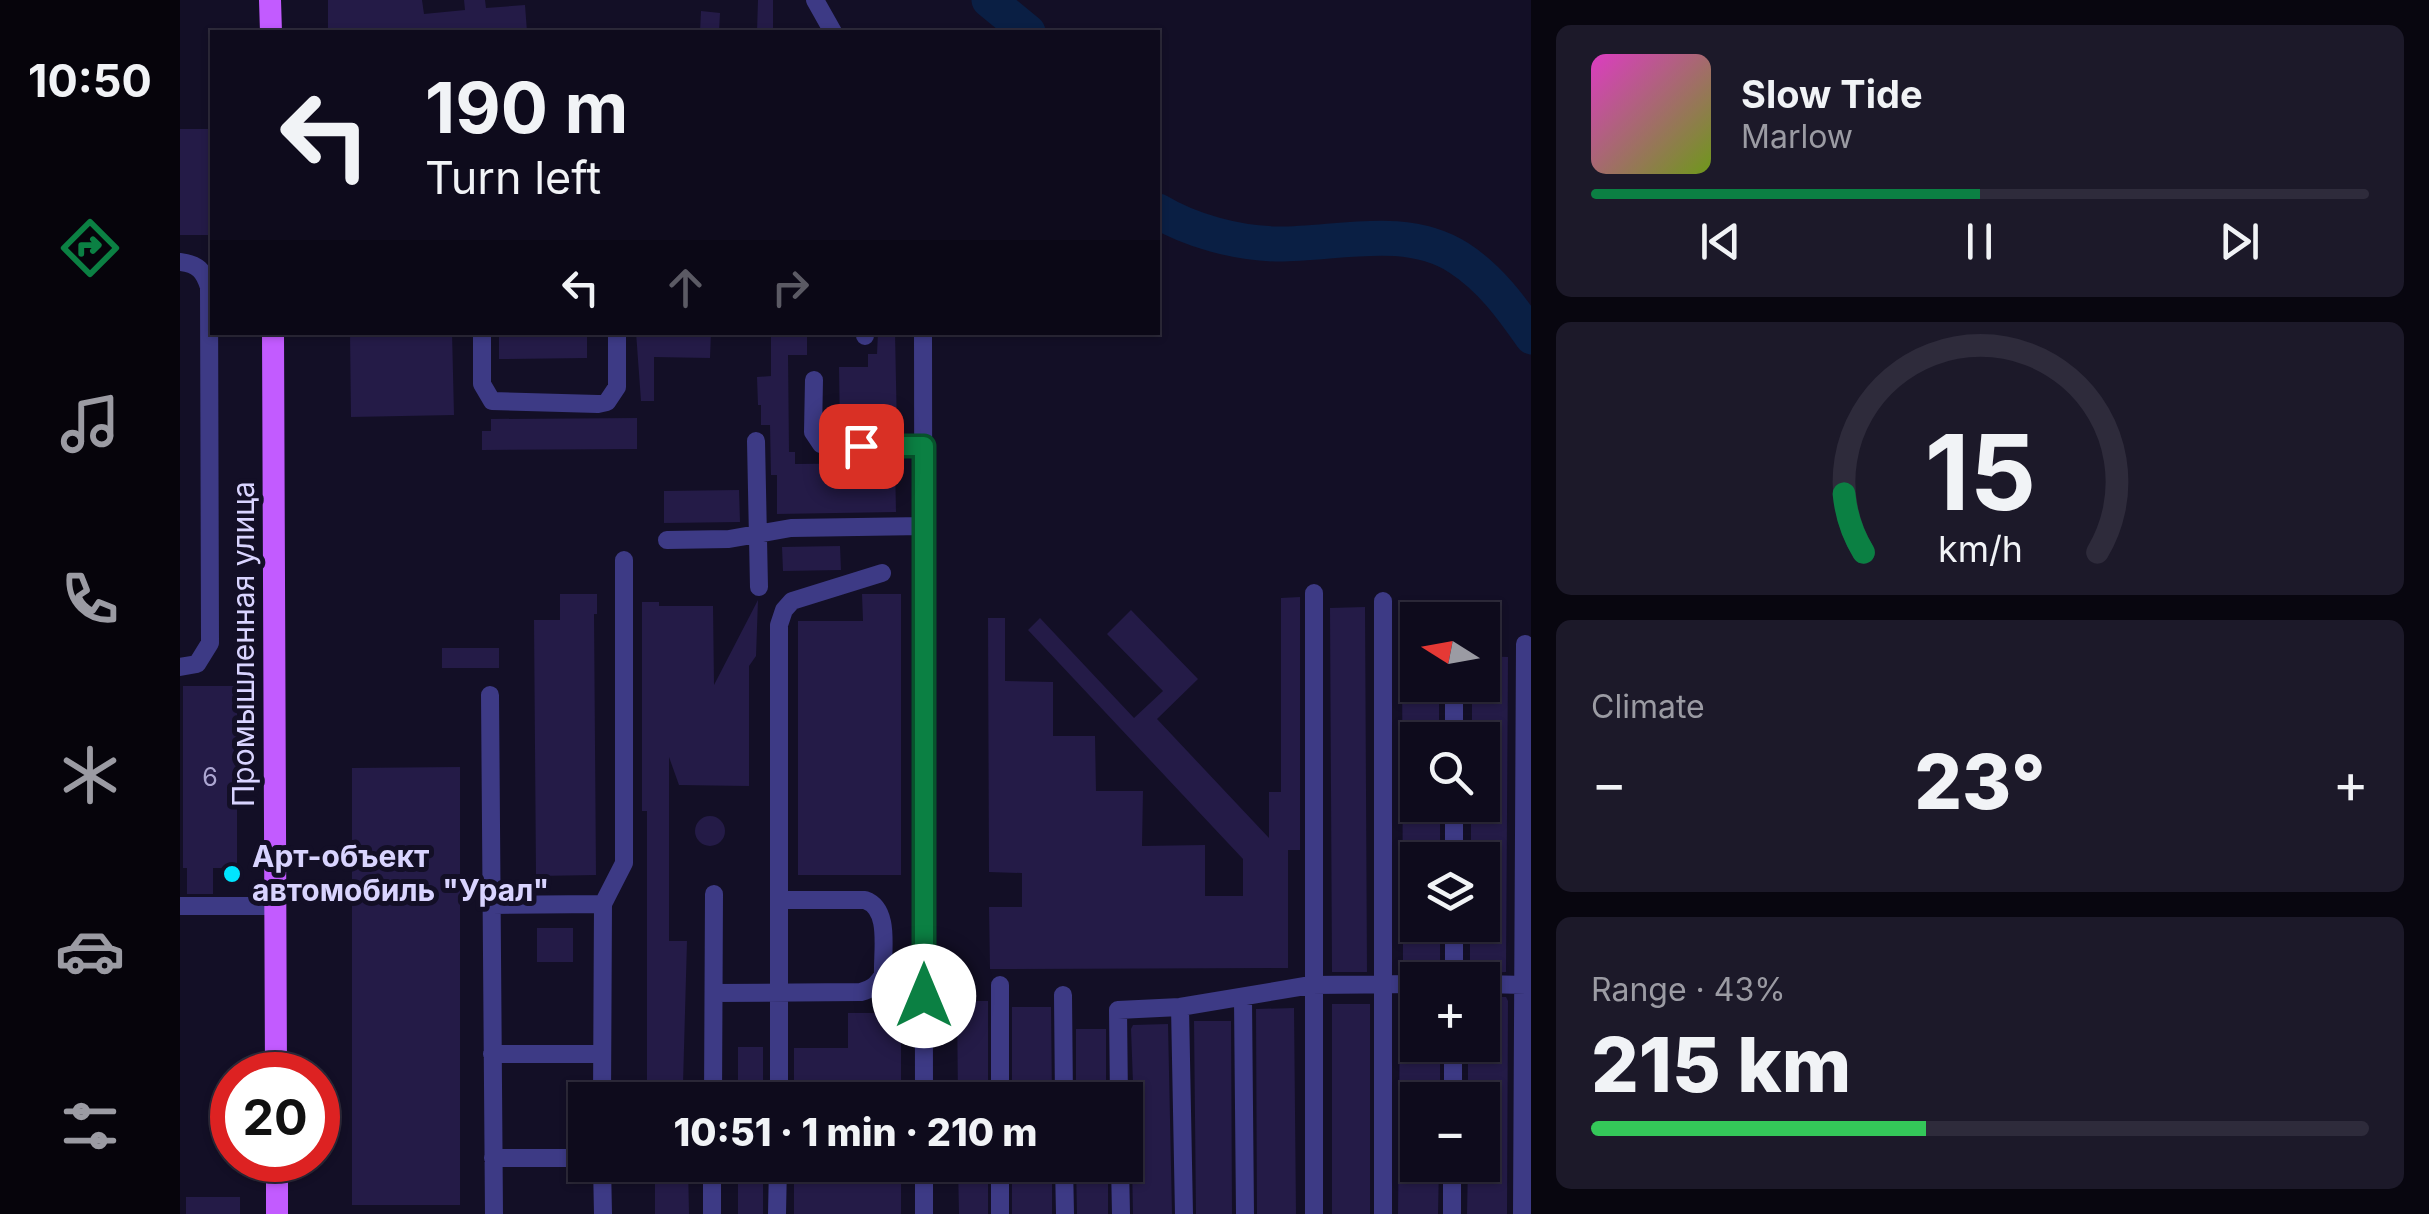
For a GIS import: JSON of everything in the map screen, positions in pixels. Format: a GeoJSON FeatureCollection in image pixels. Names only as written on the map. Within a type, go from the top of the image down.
{"type":"FeatureCollection","features":[{"type":"Feature","properties":{"kind":"main road"},"geometry":{"type":"LineString","coordinates":[[270,0],[270,30]]}},
{"type":"Feature","properties":{"kind":"main road","name":"Промышленная улица"},"geometry":{"type":"LineString","coordinates":[[273,335],[276,1052]]}},
{"type":"Feature","properties":{"kind":"main road"},"geometry":{"type":"LineString","coordinates":[[277,1182],[277,1214]]}},
{"type":"Feature","properties":{"kind":"lane"},"geometry":{"type":"LineString","coordinates":[[815,0],[832,30]]}},
{"type":"Feature","properties":{"kind":"lane"},"geometry":{"type":"LineString","coordinates":[[180,262],[204,272],[209,288],[210,564],[210,643],[198,664],[180,668]]}},
{"type":"Feature","properties":{"kind":"lane"},"geometry":{"type":"LineString","coordinates":[[482,335],[482,384],[492,400],[598,404],[607,402],[617,387],[617,335]]}},
{"type":"Feature","properties":{"kind":"lane"},"geometry":{"type":"LineString","coordinates":[[924,335],[924,1082]]}},
{"type":"Feature","properties":{"kind":"lane"},"geometry":{"type":"LineString","coordinates":[[814,380],[813,432],[821,444],[924,446]]}},
{"type":"Feature","properties":{"kind":"lane"},"geometry":{"type":"LineString","coordinates":[[756,442],[759,588]]}},
{"type":"Feature","properties":{"kind":"lane"},"geometry":{"type":"LineString","coordinates":[[667,540],[729,539],[790,528],[924,526]]}},
{"type":"Feature","properties":{"kind":"lane"},"geometry":{"type":"LineString","coordinates":[[602,1082],[604,904],[624,863],[624,560]]}},
{"type":"Feature","properties":{"kind":"lane"},"geometry":{"type":"LineString","coordinates":[[778,1082],[779,626],[792,601],[882,573]]}},
{"type":"Feature","properties":{"kind":"lane"},"geometry":{"type":"LineString","coordinates":[[1314,593],[1314,1214]]}},
{"type":"Feature","properties":{"kind":"lane"},"geometry":{"type":"LineString","coordinates":[[1383,601],[1383,1214]]}},
{"type":"Feature","properties":{"kind":"lane"},"geometry":{"type":"LineString","coordinates":[[1522,1214],[1527,985],[1524,644]]}},
{"type":"Feature","properties":{"kind":"lane"},"geometry":{"type":"LineString","coordinates":[[490,695],[494,1214]]}},
{"type":"Feature","properties":{"kind":"lane"},"geometry":{"type":"LineString","coordinates":[[713,1082],[714,894]]}},
{"type":"Feature","properties":{"kind":"lane"},"geometry":{"type":"LineString","coordinates":[[714,993],[861,992],[872,988],[882,974],[880,910],[873,902],[780,900]]}},
{"type":"Feature","properties":{"kind":"lane"},"geometry":{"type":"LineString","coordinates":[[493,905],[604,904]]}},
{"type":"Feature","properties":{"kind":"lane"},"geometry":{"type":"LineString","coordinates":[[180,906],[276,906]]}},
{"type":"Feature","properties":{"kind":"lane"},"geometry":{"type":"LineString","coordinates":[[1119,1082],[1118,1010],[1180,1007],[1311,985],[1400,984]]}},
{"type":"Feature","properties":{"kind":"lane"},"geometry":{"type":"LineString","coordinates":[[1500,984],[1527,985]]}},
{"type":"Feature","properties":{"kind":"lane"},"geometry":{"type":"LineString","coordinates":[[1000,985],[1000,1082]]}},
{"type":"Feature","properties":{"kind":"lane"},"geometry":{"type":"LineString","coordinates":[[1063,995],[1064,1082]]}},
{"type":"Feature","properties":{"kind":"lane"},"geometry":{"type":"LineString","coordinates":[[1243,998],[1246,1214]]}},
{"type":"Feature","properties":{"kind":"lane"},"geometry":{"type":"LineString","coordinates":[[1180,1007],[1184,1214]]}},
{"type":"Feature","properties":{"kind":"lane"},"geometry":{"type":"LineString","coordinates":[[492,1054],[602,1054]]}},
{"type":"Feature","properties":{"kind":"lane"},"geometry":{"type":"LineString","coordinates":[[494,1158],[568,1158]]}},
{"type":"Feature","properties":{"kind":"lane"},"geometry":{"type":"LineString","coordinates":[[602,1182],[603,1214]]}},
{"type":"Feature","properties":{"kind":"lane"},"geometry":{"type":"LineString","coordinates":[[712,1182],[712,1214]]}},
{"type":"Feature","properties":{"kind":"lane"},"geometry":{"type":"LineString","coordinates":[[778,1182],[778,1214]]}},
{"type":"Feature","properties":{"kind":"lane"},"geometry":{"type":"LineString","coordinates":[[924,1182],[924,1214]]}},
{"type":"Feature","properties":{"kind":"lane"},"geometry":{"type":"LineString","coordinates":[[1000,1182],[1000,1214]]}},
{"type":"Feature","properties":{"kind":"lane"},"geometry":{"type":"LineString","coordinates":[[1064,1182],[1064,1214]]}},
{"type":"Feature","properties":{"kind":"lane"},"geometry":{"type":"LineString","coordinates":[[1120,1182],[1121,1214]]}},
{"type":"Feature","properties":{"kind":"lane"},"geometry":{"type":"LineString","coordinates":[[1452,1182],[1452,1214]]}},
{"type":"Feature","properties":{"kind":"building"},"geometry":{"type":"Polygon","coordinates":[[[328,0],[422,0],[424,14],[465,10],[464,0],[485,0],[486,8],[525,5],[527,30],[328,30],[328,0]]]}},
{"type":"Feature","properties":{"kind":"building"},"geometry":{"type":"Polygon","coordinates":[[[758,0],[773,0],[773,30],[757,30],[758,0]]]}},
{"type":"Feature","properties":{"kind":"building"},"geometry":{"type":"Polygon","coordinates":[[[701,11],[720,13],[719,30],[700,30],[701,11]]]}},
{"type":"Feature","properties":{"kind":"building"},"geometry":{"type":"Polygon","coordinates":[[[180,129],[210,129],[210,235],[180,235],[180,129]]]}},
{"type":"Feature","properties":{"kind":"building"},"geometry":{"type":"Polygon","coordinates":[[[350,335],[452,335],[454,415],[351,417],[350,335]]]}},
{"type":"Feature","properties":{"kind":"building"},"geometry":{"type":"Polygon","coordinates":[[[499,335],[587,335],[587,358],[499,359],[499,335]]]}},
{"type":"Feature","properties":{"kind":"building"},"geometry":{"type":"Polygon","coordinates":[[[636,335],[711,335],[710,358],[654,357],[654,401],[641,401],[636,335]]]}},
{"type":"Feature","properties":{"kind":"building"},"geometry":{"type":"Polygon","coordinates":[[[771,335],[807,335],[807,355],[788,355],[789,452],[795,452],[795,464],[895,463],[896,512],[777,514],[777,475],[771,475],[770,425],[761,425],[758,405],[757,377],[771,376],[771,335]]]}},
{"type":"Feature","properties":{"kind":"building"},"geometry":{"type":"Polygon","coordinates":[[[878,335],[895,335],[897,431],[840,432],[839,367],[868,367],[868,354],[877,354],[878,335]]]}},
{"type":"Feature","properties":{"kind":"building"},"geometry":{"type":"Polygon","coordinates":[[[637,418],[637,449],[482,450],[482,431],[491,431],[491,419],[637,418]]]}},
{"type":"Feature","properties":{"kind":"building"},"geometry":{"type":"Polygon","coordinates":[[[739,490],[740,522],[664,523],[664,491],[739,490]]]}},
{"type":"Feature","properties":{"kind":"building"},"geometry":{"type":"Polygon","coordinates":[[[840,546],[841,570],[783,571],[782,547],[840,546]]]}},
{"type":"Feature","properties":{"kind":"building"},"geometry":{"type":"Polygon","coordinates":[[[560,594],[597,594],[596,875],[536,876],[534,620],[560,620],[560,594]]]}},
{"type":"Feature","properties":{"kind":"building"},"geometry":{"type":"Polygon","coordinates":[[[862,594],[901,594],[901,875],[798,875],[798,621],[863,621],[862,594]]]}},
{"type":"Feature","properties":{"kind":"building"},"geometry":{"type":"Polygon","coordinates":[[[1300,597],[1300,850],[1288,850],[1288,968],[990,969],[989,907],[1022,907],[1022,873],[989,872],[988,618],[1005,618],[1005,681],[1053,682],[1053,736],[1095,736],[1096,791],[1143,791],[1142,846],[1205,845],[1205,896],[1243,896],[1243,859],[1028,630],[1040,618],[1134,718],[1163,691],[1107,634],[1131,610],[1198,679],[1157,719],[1269,838],[1269,792],[1281,792],[1281,598],[1300,597]]]}},
{"type":"Feature","properties":{"kind":"building"},"geometry":{"type":"Polygon","coordinates":[[[758,600],[756,656],[749,666],[749,786],[679,785],[669,757],[669,941],[687,941],[683,1082],[647,1082],[642,602],[659,602],[659,606],[713,606],[714,685],[758,600]]]}},
{"type":"Feature","properties":{"kind":"building"},"geometry":{"type":"Polygon","coordinates":[[[1365,607],[1367,972],[1332,972],[1330,608],[1365,607]]]}},
{"type":"Feature","properties":{"kind":"building"},"geometry":{"type":"Polygon","coordinates":[[[442,648],[499,648],[499,668],[442,668],[442,648]]]}},
{"type":"Feature","properties":{"kind":"building"},"geometry":{"type":"Polygon","coordinates":[[[1500,657],[1508,657],[1506,972],[1500,972],[1500,962],[1470,962],[1470,942],[1500,942],[1500,842],[1471,842],[1471,822],[1500,822],[1500,722],[1472,722],[1472,702],[1500,702],[1500,657]]]}},
{"type":"Feature","properties":{"kind":"building"},"geometry":{"type":"Polygon","coordinates":[[[183,686],[237,686],[237,868],[213,868],[213,894],[187,894],[187,868],[183,868],[183,686]]]}},
{"type":"Feature","properties":{"kind":"building"},"geometry":{"type":"Polygon","coordinates":[[[1402,702],[1439,702],[1439,722],[1402,722],[1402,702]]]}},
{"type":"Feature","properties":{"kind":"building"},"geometry":{"type":"Polygon","coordinates":[[[460,767],[460,1205],[352,1205],[352,768],[460,767]]]}},
{"type":"Feature","properties":{"kind":"building"},"geometry":{"type":"Polygon","coordinates":[[[710,816],[721,820],[725,831],[721,842],[710,846],[699,842],[695,831],[699,820],[710,816]]]}},
{"type":"Feature","properties":{"kind":"building"},"geometry":{"type":"Polygon","coordinates":[[[1403,822],[1440,822],[1440,842],[1403,842],[1403,822]]]}},
{"type":"Feature","properties":{"kind":"building"},"geometry":{"type":"Polygon","coordinates":[[[537,928],[573,928],[573,962],[537,962],[537,928]]]}},
{"type":"Feature","properties":{"kind":"building"},"geometry":{"type":"Polygon","coordinates":[[[1403,942],[1440,942],[1440,962],[1403,962],[1403,942]]]}},
{"type":"Feature","properties":{"kind":"building"},"geometry":{"type":"Polygon","coordinates":[[[1500,997],[1506,997],[1507,1214],[1467,1214],[1468,1182],[1500,1182],[1500,1082],[1468,1082],[1468,1062],[1500,1062],[1500,997]]]}},
{"type":"Feature","properties":{"kind":"building"},"geometry":{"type":"Polygon","coordinates":[[[957,1001],[988,1001],[988,1082],[958,1082],[957,1001]]]}},
{"type":"Feature","properties":{"kind":"building"},"geometry":{"type":"Polygon","coordinates":[[[1332,1004],[1370,1004],[1370,1214],[1332,1214],[1332,1004]]]}},
{"type":"Feature","properties":{"kind":"building"},"geometry":{"type":"Polygon","coordinates":[[[1012,1007],[1051,1007],[1052,1082],[1012,1082],[1012,1007]]]}},
{"type":"Feature","properties":{"kind":"building"},"geometry":{"type":"Polygon","coordinates":[[[1294,1008],[1296,1214],[1257,1214],[1256,1009],[1294,1008]]]}},
{"type":"Feature","properties":{"kind":"building"},"geometry":{"type":"Polygon","coordinates":[[[1400,1012],[1400,1062],[1440,1062],[1440,1082],[1400,1082],[1400,1182],[1439,1182],[1438,1214],[1398,1214],[1400,1012]]]}},
{"type":"Feature","properties":{"kind":"building"},"geometry":{"type":"Polygon","coordinates":[[[848,1013],[901,1013],[901,1082],[794,1082],[794,1048],[848,1048],[848,1013]]]}},
{"type":"Feature","properties":{"kind":"building"},"geometry":{"type":"Polygon","coordinates":[[[1194,1021],[1231,1021],[1232,1214],[1196,1214],[1194,1021]]]}},
{"type":"Feature","properties":{"kind":"building"},"geometry":{"type":"Polygon","coordinates":[[[1168,1024],[1172,1214],[1133,1214],[1132,1182],[1143,1182],[1143,1082],[1133,1082],[1133,1025],[1168,1024]]]}},
{"type":"Feature","properties":{"kind":"building"},"geometry":{"type":"Polygon","coordinates":[[[1076,1029],[1106,1029],[1106,1082],[1076,1082],[1076,1029]]]}},
{"type":"Feature","properties":{"kind":"building"},"geometry":{"type":"Polygon","coordinates":[[[738,1047],[763,1047],[763,1082],[738,1082],[738,1047]]]}},
{"type":"Feature","properties":{"kind":"building"},"geometry":{"type":"Polygon","coordinates":[[[655,1182],[688,1182],[689,1214],[655,1214],[655,1182]]]}},
{"type":"Feature","properties":{"kind":"building"},"geometry":{"type":"Polygon","coordinates":[[[738,1182],[763,1182],[763,1214],[738,1214],[738,1182]]]}},
{"type":"Feature","properties":{"kind":"building"},"geometry":{"type":"Polygon","coordinates":[[[794,1182],[901,1182],[901,1214],[794,1214],[794,1182]]]}},
{"type":"Feature","properties":{"kind":"building"},"geometry":{"type":"Polygon","coordinates":[[[958,1182],[988,1182],[988,1214],[959,1214],[958,1182]]]}},
{"type":"Feature","properties":{"kind":"building"},"geometry":{"type":"Polygon","coordinates":[[[1012,1182],[1052,1182],[1052,1214],[1012,1214],[1012,1182]]]}},
{"type":"Feature","properties":{"kind":"building"},"geometry":{"type":"Polygon","coordinates":[[[1076,1182],[1108,1182],[1108,1214],[1077,1214],[1076,1182]]]}},
{"type":"Feature","properties":{"kind":"building"},"geometry":{"type":"Polygon","coordinates":[[[186,1197],[240,1197],[240,1214],[186,1214],[186,1197]]]}},
{"type":"Feature","properties":{"kind":"waterway"},"geometry":{"type":"LineString","coordinates":[[989,0],[1026,30]]}},
{"type":"Feature","properties":{"kind":"waterway"},"geometry":{"type":"LineString","coordinates":[[1160,212],[1200,230],[1246,241],[1276,244],[1393,238],[1438,247],[1481,275],[1531,336]]}},
{"type":"Feature","properties":{"kind":"place","name":"Арт-объект автомобиль \"Урал\""},"geometry":{"type":"Point","coordinates":[232,874]}},
{"type":"Feature","properties":{"kind":"route"},"geometry":{"type":"LineString","coordinates":[[861,446],[924,446],[924,996]]}}]}
